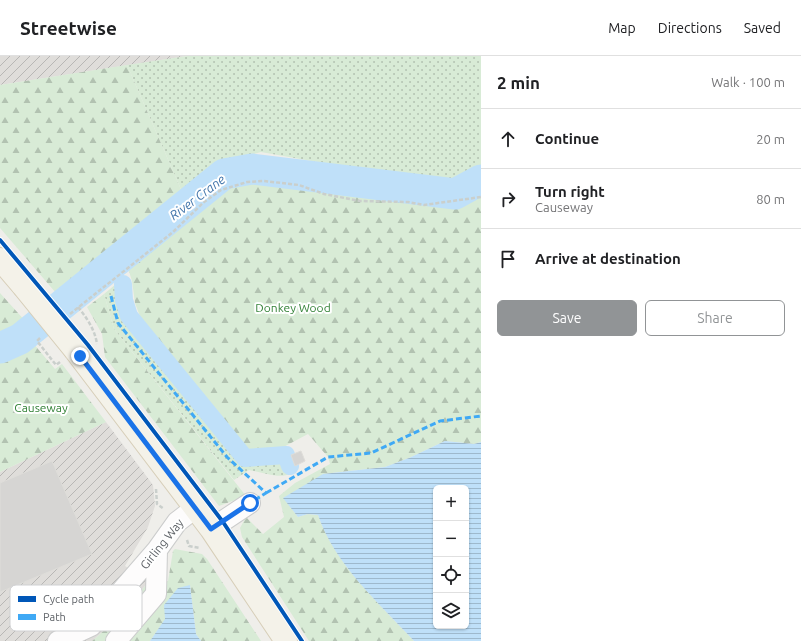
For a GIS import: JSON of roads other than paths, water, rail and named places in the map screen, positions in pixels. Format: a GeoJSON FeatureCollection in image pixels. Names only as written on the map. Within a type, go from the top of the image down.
{"type":"FeatureCollection","features":[{"type":"Feature","properties":{"kind":"main road"},"geometry":{"type":"LineString","coordinates":[[0,259],[22,286],[89,354],[211,529],[286,641]]}},
{"type":"Feature","properties":{"kind":"lane"},"geometry":{"type":"LineString","coordinates":[[211,529],[250,503]]}},
{"type":"Feature","properties":{"kind":"lane","name":"Girling Way"},"geometry":{"type":"LineString","coordinates":[[127,585],[157,550],[177,522],[195,508]]}},
{"type":"Feature","properties":{"kind":"lane"},"geometry":{"type":"LineString","coordinates":[[142,610],[156,594],[157,550]]}},
{"type":"Feature","properties":{"kind":"lane","name":"Girling Way"},"geometry":{"type":"LineString","coordinates":[[58,641],[80,631]]}},
{"type":"Feature","properties":{"kind":"lane"},"geometry":{"type":"LineString","coordinates":[[116,641],[125,631]]}},
{"type":"Feature","properties":{"kind":"water"},"geometry":{"type":"Polygon","coordinates":[[[445,441],[474,444],[481,442],[481,641],[414,641],[373,598],[347,567],[335,550],[318,515],[308,514],[298,517],[283,498],[323,474],[385,467],[409,458],[445,441]]]}},
{"type":"Feature","properties":{"kind":"water"},"geometry":{"type":"Polygon","coordinates":[[[190,585],[196,634],[201,641],[150,641],[165,619],[164,605],[178,588],[190,585]]]}},
{"type":"Feature","properties":{"kind":"waterway","name":"River Crane"},"geometry":{"type":"LineString","coordinates":[[0,348],[20,339],[224,174],[252,169],[455,194],[481,180]]}},
{"type":"Feature","properties":{"kind":"waterway"},"geometry":{"type":"LineString","coordinates":[[122,265],[125,256]]}},
{"type":"Feature","properties":{"kind":"waterway"},"geometry":{"type":"LineString","coordinates":[[123,284],[124,300],[129,316],[245,458],[286,455],[290,466]]}},
{"type":"Feature","properties":{"kind":"park label","name":"Donkey Wood"},"geometry":{"type":"Point","coordinates":[293,308]}},
{"type":"Feature","properties":{"kind":"park label","name":"Causeway"},"geometry":{"type":"Point","coordinates":[41,408]}}]}
